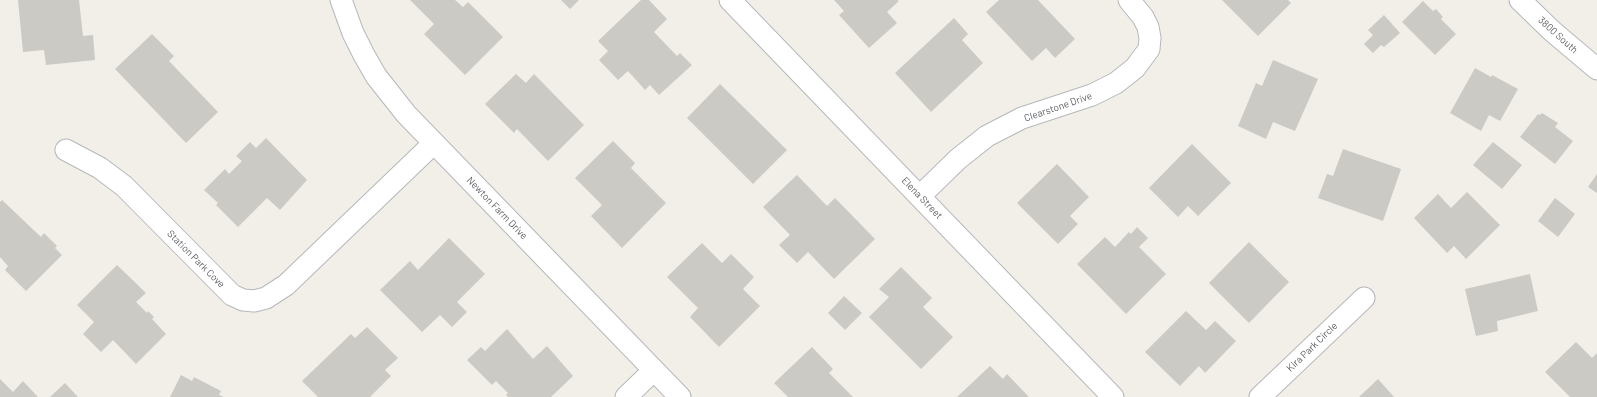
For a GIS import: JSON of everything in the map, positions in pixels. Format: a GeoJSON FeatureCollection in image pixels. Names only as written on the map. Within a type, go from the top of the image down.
{"type":"FeatureCollection","features":[{"type":"Feature","properties":{"kind":"street","name":"Newton Farm Drive"},"geometry":{"type":"LineString","coordinates":[[341,0],[353,33],[376,76],[406,114],[680,397]]}},
{"type":"Feature","properties":{"kind":"street","name":"Elena Street"},"geometry":{"type":"LineString","coordinates":[[730,0],[1113,397]]}},
{"type":"Feature","properties":{"kind":"street","name":"Clearstone Drive"},"geometry":{"type":"LineString","coordinates":[[920,196],[958,160],[987,136],[1022,118],[1092,95],[1116,83],[1135,68],[1149,49],[1150,38],[1148,27],[1143,17],[1129,0]]}},
{"type":"Feature","properties":{"kind":"street","name":"3800 South"},"geometry":{"type":"LineString","coordinates":[[1520,0],[1552,31],[1597,69]]}},
{"type":"Feature","properties":{"kind":"street","name":"Station Park Cove"},"geometry":{"type":"LineString","coordinates":[[66,150],[100,168],[124,186],[232,295],[243,300],[254,301],[266,298],[286,285],[434,143]]}},
{"type":"Feature","properties":{"kind":"street","name":"Kira Park Circle"},"geometry":{"type":"LineString","coordinates":[[1260,397],[1364,298]]}},
{"type":"Feature","properties":{"kind":"street"},"geometry":{"type":"LineString","coordinates":[[626,397],[654,370]]}},
{"type":"Feature","properties":{"kind":"building"},"geometry":{"type":"Polygon","coordinates":[[[18,0],[79,0],[83,36],[93,35],[95,60],[46,65],[44,50],[23,52],[18,0]]]}},
{"type":"Feature","properties":{"kind":"building"},"geometry":{"type":"Polygon","coordinates":[[[410,0],[455,0],[463,7],[468,2],[503,37],[465,75],[424,34],[434,24],[410,0]]]}},
{"type":"Feature","properties":{"kind":"building"},"geometry":{"type":"Polygon","coordinates":[[[561,0],[579,0],[570,9],[561,0]]]}},
{"type":"Feature","properties":{"kind":"building"},"geometry":{"type":"Polygon","coordinates":[[[641,0],[649,0],[667,19],[654,32],[677,56],[680,53],[692,65],[659,95],[650,85],[645,90],[628,71],[618,80],[599,60],[608,51],[598,41],[641,0]]]}},
{"type":"Feature","properties":{"kind":"building"},"geometry":{"type":"Polygon","coordinates":[[[834,0],[897,0],[899,1],[887,12],[897,23],[869,48],[839,15],[844,11],[834,0]]]}},
{"type":"Feature","properties":{"kind":"building"},"geometry":{"type":"Polygon","coordinates":[[[999,0],[1038,0],[1075,39],[1055,58],[1046,48],[1032,61],[986,12],[999,0]]]}},
{"type":"Feature","properties":{"kind":"building"},"geometry":{"type":"Polygon","coordinates":[[[1222,0],[1288,0],[1291,3],[1258,36],[1222,0]]]}},
{"type":"Feature","properties":{"kind":"building"},"geometry":{"type":"Polygon","coordinates":[[[1423,1],[1433,11],[1436,9],[1443,17],[1441,19],[1456,34],[1435,55],[1402,22],[1423,1]]]}},
{"type":"Feature","properties":{"kind":"building"},"geometry":{"type":"Polygon","coordinates":[[[1384,15],[1400,33],[1384,47],[1381,45],[1373,53],[1364,44],[1373,35],[1368,30],[1384,15]]]}},
{"type":"Feature","properties":{"kind":"building"},"geometry":{"type":"Polygon","coordinates":[[[954,18],[968,34],[962,40],[983,63],[931,112],[895,73],[954,18]]]}},
{"type":"Feature","properties":{"kind":"building"},"geometry":{"type":"Polygon","coordinates":[[[152,34],[174,56],[169,61],[218,112],[186,143],[115,69],[152,34]]]}},
{"type":"Feature","properties":{"kind":"building"},"geometry":{"type":"Polygon","coordinates":[[[1273,60],[1318,79],[1295,131],[1273,122],[1266,139],[1238,126],[1256,83],[1262,86],[1273,60]]]}},
{"type":"Feature","properties":{"kind":"building"},"geometry":{"type":"Polygon","coordinates":[[[1475,68],[1518,89],[1500,121],[1489,115],[1481,131],[1450,113],[1475,68]]]}},
{"type":"Feature","properties":{"kind":"building"},"geometry":{"type":"Polygon","coordinates":[[[516,74],[526,83],[534,74],[584,125],[548,161],[517,129],[514,133],[485,104],[516,74]]]}},
{"type":"Feature","properties":{"kind":"building"},"geometry":{"type":"Polygon","coordinates":[[[720,84],[787,150],[753,184],[687,118],[720,84]]]}},
{"type":"Feature","properties":{"kind":"building"},"geometry":{"type":"Polygon","coordinates":[[[1542,113],[1558,123],[1555,127],[1573,141],[1555,164],[1520,137],[1538,114],[1540,115],[1542,113]]]}},
{"type":"Feature","properties":{"kind":"building"},"geometry":{"type":"Polygon","coordinates":[[[266,138],[307,180],[280,210],[267,198],[238,227],[216,205],[218,203],[204,190],[225,169],[229,174],[242,161],[236,156],[250,142],[256,148],[266,138]]]}},
{"type":"Feature","properties":{"kind":"building"},"geometry":{"type":"Polygon","coordinates":[[[613,141],[635,163],[631,168],[666,203],[622,248],[591,216],[602,205],[575,178],[613,141]]]}},
{"type":"Feature","properties":{"kind":"building"},"geometry":{"type":"Polygon","coordinates":[[[1493,142],[1522,165],[1502,189],[1473,165],[1493,142]]]}},
{"type":"Feature","properties":{"kind":"building"},"geometry":{"type":"Polygon","coordinates":[[[1192,144],[1231,183],[1198,216],[1188,206],[1178,217],[1149,188],[1192,144]]]}},
{"type":"Feature","properties":{"kind":"building"},"geometry":{"type":"Polygon","coordinates":[[[1343,149],[1401,169],[1383,221],[1318,198],[1327,174],[1333,176],[1343,149]]]}},
{"type":"Feature","properties":{"kind":"building"},"geometry":{"type":"Polygon","coordinates":[[[1057,164],[1089,197],[1070,216],[1078,224],[1058,244],[1017,203],[1057,164]]]}},
{"type":"Feature","properties":{"kind":"building"},"geometry":{"type":"Polygon","coordinates":[[[1597,174],[1597,193],[1588,187],[1597,174]]]}},
{"type":"Feature","properties":{"kind":"building"},"geometry":{"type":"Polygon","coordinates":[[[797,175],[827,206],[835,198],[875,239],[834,279],[808,252],[797,263],[779,245],[790,235],[763,207],[797,175]]]}},
{"type":"Feature","properties":{"kind":"building"},"geometry":{"type":"Polygon","coordinates":[[[1467,192],[1500,225],[1466,259],[1454,246],[1447,253],[1414,218],[1438,194],[1451,208],[1467,192]]]}},
{"type":"Feature","properties":{"kind":"building"},"geometry":{"type":"Polygon","coordinates":[[[1555,198],[1575,214],[1558,237],[1538,221],[1555,198]]]}},
{"type":"Feature","properties":{"kind":"building"},"geometry":{"type":"Polygon","coordinates":[[[2,200],[41,237],[44,233],[57,246],[55,248],[62,255],[26,291],[5,270],[8,266],[0,257],[0,202],[2,200]]]}},
{"type":"Feature","properties":{"kind":"building"},"geometry":{"type":"Polygon","coordinates":[[[1137,227],[1148,238],[1139,247],[1166,274],[1126,314],[1077,264],[1105,237],[1115,247],[1129,232],[1131,234],[1137,227]]]}},
{"type":"Feature","properties":{"kind":"building"},"geometry":{"type":"Polygon","coordinates":[[[449,238],[485,274],[457,302],[467,312],[452,327],[440,315],[422,332],[380,290],[410,261],[418,270],[449,238]]]}},
{"type":"Feature","properties":{"kind":"building"},"geometry":{"type":"Polygon","coordinates":[[[1249,242],[1289,282],[1249,323],[1209,283],[1249,242]]]}},
{"type":"Feature","properties":{"kind":"building"},"geometry":{"type":"Polygon","coordinates":[[[702,243],[722,263],[731,254],[754,277],[743,289],[760,306],[719,347],[690,317],[698,308],[667,277],[702,243]]]}},
{"type":"Feature","properties":{"kind":"building"},"geometry":{"type":"Polygon","coordinates":[[[117,265],[146,293],[136,302],[147,313],[148,311],[154,317],[152,319],[166,334],[136,364],[113,340],[101,352],[83,334],[94,322],[77,305],[117,265]]]}},
{"type":"Feature","properties":{"kind":"building"},"geometry":{"type":"Polygon","coordinates":[[[901,267],[932,298],[923,307],[953,337],[921,369],[869,317],[889,297],[879,289],[901,267]]]}},
{"type":"Feature","properties":{"kind":"building"},"geometry":{"type":"Polygon","coordinates":[[[1530,274],[1538,311],[1497,321],[1498,331],[1476,336],[1465,289],[1530,274]]]}},
{"type":"Feature","properties":{"kind":"building"},"geometry":{"type":"Polygon","coordinates":[[[844,296],[862,313],[845,330],[828,313],[844,296]]]}},
{"type":"Feature","properties":{"kind":"building"},"geometry":{"type":"Polygon","coordinates":[[[1186,311],[1206,330],[1215,321],[1236,341],[1205,373],[1199,366],[1180,386],[1145,352],[1186,311]]]}},
{"type":"Feature","properties":{"kind":"building"},"geometry":{"type":"Polygon","coordinates":[[[367,327],[398,358],[385,370],[391,376],[370,397],[318,397],[302,381],[351,334],[355,338],[367,327]]]}},
{"type":"Feature","properties":{"kind":"building"},"geometry":{"type":"Polygon","coordinates":[[[507,329],[533,359],[547,346],[573,376],[551,397],[508,397],[506,395],[508,393],[496,381],[492,385],[467,360],[481,347],[485,351],[507,329]]]}},
{"type":"Feature","properties":{"kind":"building"},"geometry":{"type":"Polygon","coordinates":[[[1576,342],[1592,358],[1597,353],[1597,397],[1570,397],[1545,372],[1576,342]]]}},
{"type":"Feature","properties":{"kind":"building"},"geometry":{"type":"Polygon","coordinates":[[[812,347],[833,369],[829,373],[853,397],[788,397],[774,383],[812,347]]]}},
{"type":"Feature","properties":{"kind":"building"},"geometry":{"type":"Polygon","coordinates":[[[990,366],[1003,379],[1007,374],[1029,397],[957,397],[990,366]]]}},
{"type":"Feature","properties":{"kind":"building"},"geometry":{"type":"Polygon","coordinates":[[[181,375],[192,381],[194,377],[221,391],[219,395],[224,397],[170,397],[181,375]]]}},
{"type":"Feature","properties":{"kind":"building"},"geometry":{"type":"Polygon","coordinates":[[[0,379],[13,392],[23,381],[38,397],[0,397],[0,379]]]}},
{"type":"Feature","properties":{"kind":"building"},"geometry":{"type":"Polygon","coordinates":[[[1378,379],[1394,397],[1359,397],[1378,379]]]}},
{"type":"Feature","properties":{"kind":"building"},"geometry":{"type":"Polygon","coordinates":[[[65,383],[78,397],[50,397],[65,383]]]}}]}
